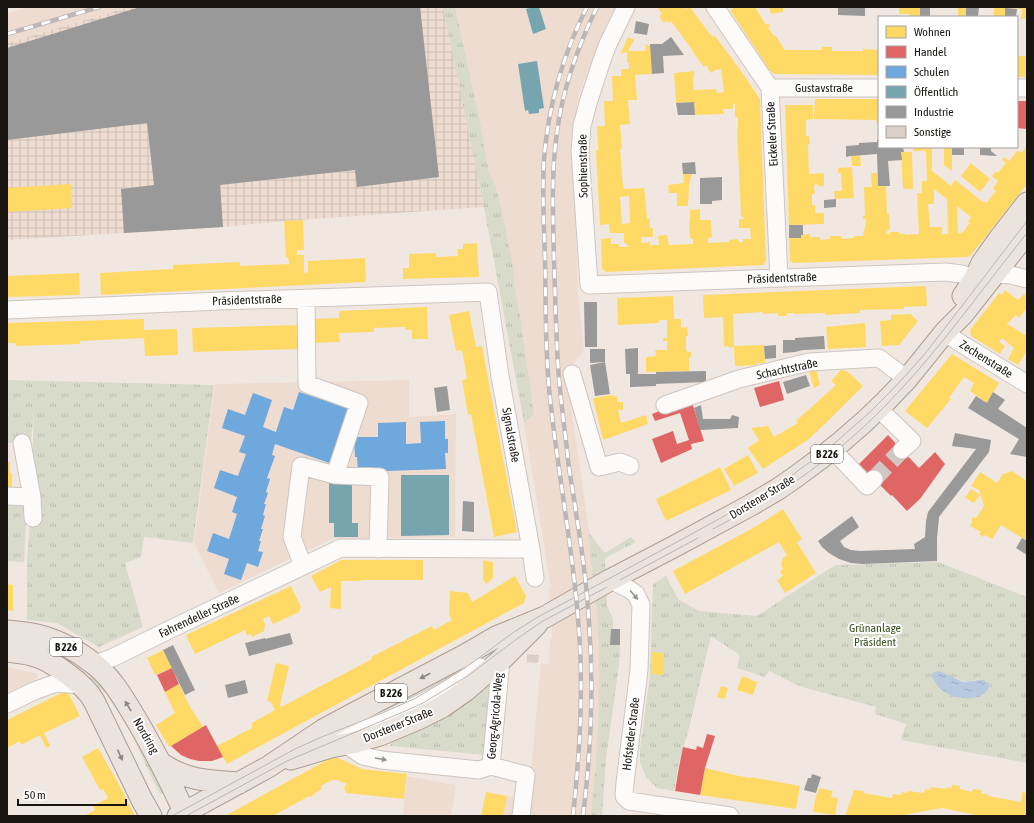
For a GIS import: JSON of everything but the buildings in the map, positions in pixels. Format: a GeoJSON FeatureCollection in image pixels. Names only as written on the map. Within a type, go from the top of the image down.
{"type":"FeatureCollection","features":[{"type":"Feature","properties":{"kind":"main road","name":"Dorstener Straße"},"geometry":{"type":"LineString","coordinates":[[985,276],[982,263],[1027,203]]}},
{"type":"Feature","properties":{"kind":"main road","name":"Dorstener Straße"},"geometry":{"type":"LineString","coordinates":[[183,815],[283,759],[323,730],[496,637],[534,623],[778,489],[821,458],[879,408],[907,379],[945,332],[963,314],[985,276],[1027,233]]}},
{"type":"Feature","properties":{"kind":"main road","name":"Dorstener Straße"},"geometry":{"type":"LineString","coordinates":[[283,759],[362,741],[394,730],[442,707],[465,691],[500,660],[534,623]]}},
{"type":"Feature","properties":{"kind":"main road","name":"Nordring"},"geometry":{"type":"LineString","coordinates":[[7,631],[36,635],[56,642],[76,652],[94,664],[109,678],[121,694],[162,764],[183,815]]}},
{"type":"Feature","properties":{"kind":"main road","name":"B 226"},"geometry":{"type":"LineString","coordinates":[[7,651],[32,655],[42,659],[75,680],[94,701],[151,816]]}},
{"type":"Feature","properties":{"kind":"main road"},"geometry":{"type":"LineString","coordinates":[[75,680],[94,664]]}},
{"type":"Feature","properties":{"kind":"main road"},"geometry":{"type":"LineString","coordinates":[[162,764],[187,777],[210,781],[239,783]]}},
{"type":"Feature","properties":{"kind":"street","name":"Sophienstraße"},"geometry":{"type":"LineString","coordinates":[[589,285],[580,151],[582,126],[602,60],[626,7]]}},
{"type":"Feature","properties":{"kind":"street","name":"Eickeler Straße"},"geometry":{"type":"LineString","coordinates":[[715,7],[770,88],[779,278]]}},
{"type":"Feature","properties":{"kind":"street","name":"Gustavstraße"},"geometry":{"type":"LineString","coordinates":[[770,88],[878,88]]}},
{"type":"Feature","properties":{"kind":"street"},"geometry":{"type":"LineString","coordinates":[[985,276],[1027,221]]}},
{"type":"Feature","properties":{"kind":"street","name":"Präsidentstraße"},"geometry":{"type":"LineString","coordinates":[[589,285],[946,272],[985,276],[1011,275],[1027,279]]}},
{"type":"Feature","properties":{"kind":"street","name":"Präsidentstraße"},"geometry":{"type":"LineString","coordinates":[[7,310],[488,292]]}},
{"type":"Feature","properties":{"kind":"street","name":"Signalstraße"},"geometry":{"type":"LineString","coordinates":[[488,292],[500,376],[535,578]]}},
{"type":"Feature","properties":{"kind":"street"},"geometry":{"type":"LineString","coordinates":[[306,298],[307,384],[359,403],[335,475]]}},
{"type":"Feature","properties":{"kind":"street","name":"Zechenstraße"},"geometry":{"type":"LineString","coordinates":[[945,332],[1027,384]]}},
{"type":"Feature","properties":{"kind":"street","name":"Schachtstraße"},"geometry":{"type":"LineString","coordinates":[[665,405],[738,379],[809,362],[879,358],[907,379]]}},
{"type":"Feature","properties":{"kind":"street"},"geometry":{"type":"LineString","coordinates":[[572,374],[599,467],[620,462],[630,466]]}},
{"type":"Feature","properties":{"kind":"street"},"geometry":{"type":"LineString","coordinates":[[879,408],[912,441],[902,450]]}},
{"type":"Feature","properties":{"kind":"street"},"geometry":{"type":"LineString","coordinates":[[22,443],[32,497],[33,518]]}},
{"type":"Feature","properties":{"kind":"street"},"geometry":{"type":"LineString","coordinates":[[832,449],[867,486],[874,479]]}},
{"type":"Feature","properties":{"kind":"street"},"geometry":{"type":"LineString","coordinates":[[303,566],[292,537],[301,466],[335,475],[380,477],[378,549]]}},
{"type":"Feature","properties":{"kind":"street"},"geometry":{"type":"LineString","coordinates":[[7,496],[32,497]]}},
{"type":"Feature","properties":{"kind":"street","name":"Fahrendeller Straße"},"geometry":{"type":"LineString","coordinates":[[94,664],[112,658],[341,548],[531,550]]}},
{"type":"Feature","properties":{"kind":"street","name":"Hofsteder Straße"},"geometry":{"type":"LineString","coordinates":[[610,580],[636,594],[640,605],[641,621],[639,670],[624,796],[629,800],[730,816]]}},
{"type":"Feature","properties":{"kind":"street"},"geometry":{"type":"LineString","coordinates":[[34,691],[43,676],[42,659]]}},
{"type":"Feature","properties":{"kind":"street","name":"Georg-Agricola-Weg"},"geometry":{"type":"LineString","coordinates":[[500,660],[491,766],[526,775],[521,816]]}},
{"type":"Feature","properties":{"kind":"street"},"geometry":{"type":"LineString","coordinates":[[7,704],[34,691],[56,683],[75,680]]}},
{"type":"Feature","properties":{"kind":"street"},"geometry":{"type":"LineString","coordinates":[[345,744],[363,756],[381,760],[479,770],[491,766]]}},
{"type":"Feature","properties":{"kind":"shaded area"},"geometry":{"type":"Polygon","coordinates":[[[29,7],[129,7],[7,43],[7,13],[29,7]]]}},
{"type":"Feature","properties":{"kind":"shaded area"},"geometry":{"type":"Polygon","coordinates":[[[129,7],[443,7],[484,207],[284,221],[223,227],[7,240],[7,43],[129,7]]]}},
{"type":"Feature","properties":{"kind":"shaded area"},"geometry":{"type":"Polygon","coordinates":[[[455,7],[616,7],[610,17],[579,96],[572,130],[578,295],[584,350],[566,373],[594,564],[605,558],[607,606],[613,619],[613,629],[620,629],[619,665],[606,757],[602,816],[503,816],[507,796],[523,799],[529,791],[541,663],[549,665],[550,638],[552,638],[549,589],[551,588],[524,423],[534,414],[514,283],[514,271],[503,215],[495,184],[489,173],[480,121],[455,7]]]}},
{"type":"Feature","properties":{"kind":"shaded area"},"geometry":{"type":"Polygon","coordinates":[[[409,380],[409,417],[456,414],[455,537],[332,539],[219,593],[194,543],[215,384],[409,380]]]}},
{"type":"Feature","properties":{"kind":"shaded area"},"geometry":{"type":"Polygon","coordinates":[[[7,667],[37,674],[38,677],[35,680],[7,693],[7,667]]]}},
{"type":"Feature","properties":{"kind":"shaded area"},"geometry":{"type":"Polygon","coordinates":[[[407,776],[456,785],[451,816],[403,816],[407,776]]]}},
{"type":"Feature","properties":{"kind":"green space"},"geometry":{"type":"Polygon","coordinates":[[[443,7],[455,7],[480,121],[489,173],[495,184],[503,215],[514,271],[514,283],[534,414],[524,423],[484,207],[443,7]]]}},
{"type":"Feature","properties":{"kind":"green space"},"geometry":{"type":"Polygon","coordinates":[[[7,380],[214,385],[193,543],[144,537],[141,557],[125,563],[143,627],[99,647],[57,623],[27,620],[27,561],[34,410],[31,444],[7,443],[7,380]]]}},
{"type":"Feature","properties":{"kind":"green space"},"geometry":{"type":"Polygon","coordinates":[[[7,503],[27,504],[24,562],[7,561],[7,503]]]}},
{"type":"Feature","properties":{"kind":"green space"},"geometry":{"type":"Polygon","coordinates":[[[589,533],[605,553],[631,537],[636,542],[605,558],[607,606],[613,619],[613,629],[611,630],[620,645],[619,665],[606,757],[602,816],[591,816],[597,746],[599,651],[589,533]]]}},
{"type":"Feature","properties":{"kind":"green space","name":"Grünanlage Präsident"},"geometry":{"type":"Polygon","coordinates":[[[938,562],[1027,597],[1027,763],[901,740],[906,724],[875,714],[876,707],[802,687],[769,671],[765,677],[737,668],[740,655],[711,636],[688,732],[679,762],[674,791],[657,788],[646,777],[640,762],[640,749],[650,675],[653,584],[666,576],[678,599],[699,611],[757,616],[835,565],[938,562]],[[954,677],[952,696],[979,679],[963,681],[954,677]]]}},
{"type":"Feature","properties":{"kind":"green space"},"geometry":{"type":"Polygon","coordinates":[[[93,674],[103,683],[166,791],[160,794],[123,718],[111,700],[90,678],[93,674]]]}},
{"type":"Feature","properties":{"kind":"green space"},"geometry":{"type":"Polygon","coordinates":[[[493,681],[486,755],[390,746],[394,738],[438,719],[493,681]]]}},
{"type":"Feature","properties":{"kind":"water"},"geometry":{"type":"Polygon","coordinates":[[[938,671],[963,682],[983,680],[988,683],[989,688],[985,693],[974,698],[960,698],[954,696],[942,690],[934,681],[932,677],[933,673],[938,671]]]}},
{"type":"Feature","properties":{"kind":"tunnel"},"geometry":{"type":"LineString","coordinates":[[874,479],[902,450]]}},
{"type":"Feature","properties":{"kind":"tram line"},"geometry":{"type":"LineString","coordinates":[[172,816],[295,749],[414,699],[465,668],[514,632],[538,617],[746,504],[788,478],[828,449],[870,412],[908,373],[928,350],[1027,221]]}},
{"type":"Feature","properties":{"kind":"tram line"},"geometry":{"type":"LineString","coordinates":[[713,529],[796,481],[824,461],[863,427],[887,404],[924,363],[1027,233]]}},
{"type":"Feature","properties":{"kind":"tram line"},"geometry":{"type":"LineString","coordinates":[[620,580],[698,538]]}},
{"type":"Feature","properties":{"kind":"tram line"},"geometry":{"type":"LineString","coordinates":[[186,816],[287,761],[423,703],[469,675],[543,621],[607,587]]}},
{"type":"Feature","properties":{"kind":"railway"},"geometry":{"type":"LineString","coordinates":[[7,34],[99,7]]}},
{"type":"Feature","properties":{"kind":"railway"},"geometry":{"type":"LineString","coordinates":[[573,816],[580,732],[580,648],[575,587],[549,389],[546,333],[543,185],[546,140],[553,101],[564,62],[578,25],[587,7]]}},
{"type":"Feature","properties":{"kind":"railway"},"geometry":{"type":"LineString","coordinates":[[583,816],[591,720],[591,647],[584,568],[569,467],[559,378],[554,272],[553,180],[557,132],[567,83],[597,7]]}}]}
